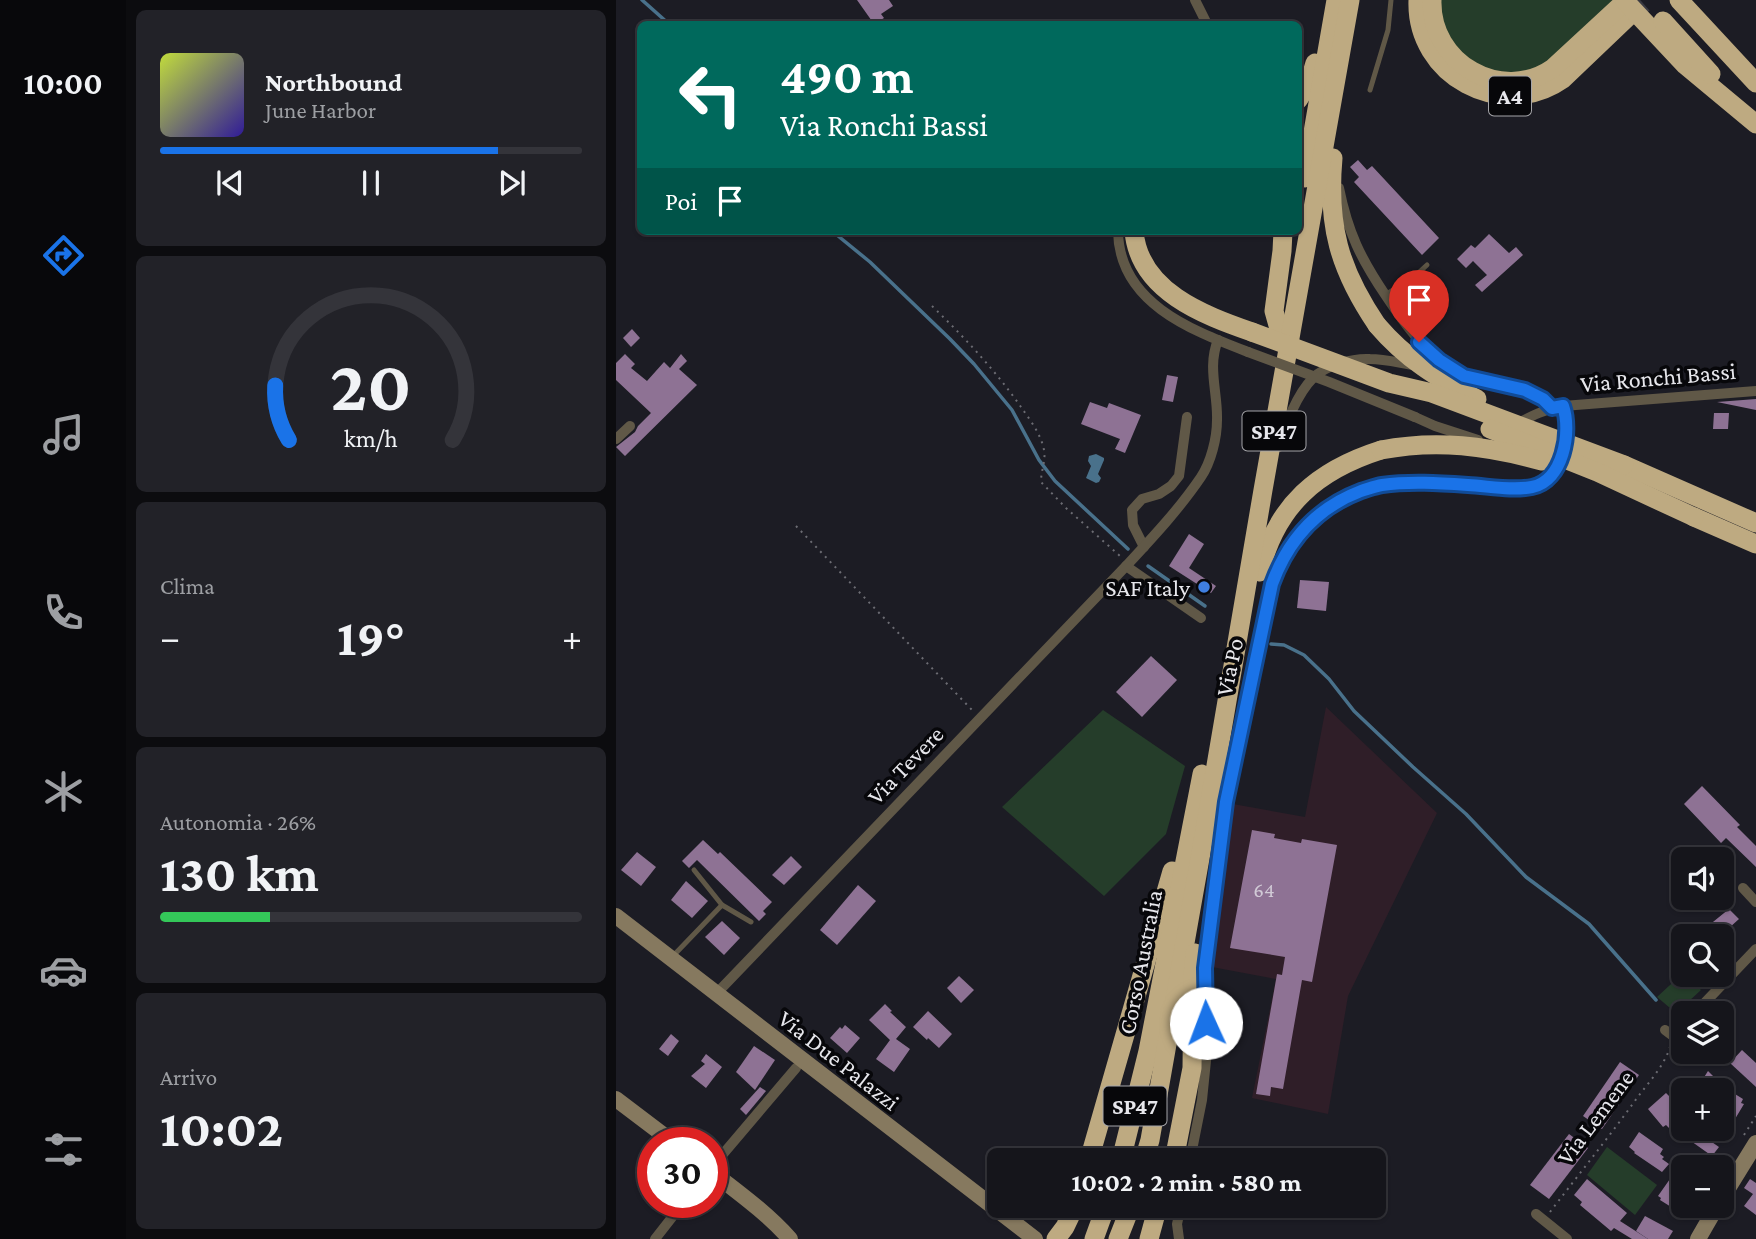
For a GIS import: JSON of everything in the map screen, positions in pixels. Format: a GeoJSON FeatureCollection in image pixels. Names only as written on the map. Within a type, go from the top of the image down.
{"type":"FeatureCollection","features":[{"type":"Feature","properties":{"kind":"highway"},"geometry":{"type":"LineString","coordinates":[[1302,95],[1313,69],[1327,0]]}},
{"type":"Feature","properties":{"kind":"highway"},"geometry":{"type":"LineString","coordinates":[[1302,191],[1336,0]]}},
{"type":"Feature","properties":{"kind":"highway","name":"Via Po"},"geometry":{"type":"LineString","coordinates":[[1205,830],[1350,0]]}},
{"type":"Feature","properties":{"kind":"highway","name":"A4"},"geometry":{"type":"LineString","coordinates":[[1418,0],[1423,34],[1444,68],[1464,84],[1486,93],[1522,96],[1544,90],[1563,79],[1624,8]]}},
{"type":"Feature","properties":{"kind":"highway"},"geometry":{"type":"LineString","coordinates":[[1432,0],[1438,34],[1446,50],[1472,72],[1486,78],[1519,81],[1546,74],[1624,8],[1685,65],[1756,123]]}},
{"type":"Feature","properties":{"kind":"highway"},"geometry":{"type":"LineString","coordinates":[[1643,0],[1756,123]]}},
{"type":"Feature","properties":{"kind":"highway"},"geometry":{"type":"LineString","coordinates":[[1679,0],[1756,83]]}},
{"type":"Feature","properties":{"kind":"highway"},"geometry":{"type":"LineString","coordinates":[[1345,31],[1333,162],[1332,210],[1346,272],[1377,325],[1407,356],[1482,402],[1756,523]]}},
{"type":"Feature","properties":{"kind":"highway"},"geometry":{"type":"LineString","coordinates":[[1135,235],[1137,248],[1150,275],[1184,302],[1250,342],[1391,384],[1432,393],[1625,465]]}},
{"type":"Feature","properties":{"kind":"highway"},"geometry":{"type":"LineString","coordinates":[[1283,235],[1274,311],[1279,328],[1295,235]]}},
{"type":"Feature","properties":{"kind":"highway","name":"Via Po"},"geometry":{"type":"LineString","coordinates":[[1202,773],[1272,368]]}},
{"type":"Feature","properties":{"kind":"highway"},"geometry":{"type":"LineString","coordinates":[[1391,384],[1428,404],[1597,472],[1756,544]]}},
{"type":"Feature","properties":{"kind":"highway"},"geometry":{"type":"LineString","coordinates":[[1226,705],[1263,559],[1275,531],[1292,505],[1319,478],[1338,466],[1381,450],[1401,446],[1467,445],[1572,470],[1694,517]]}},
{"type":"Feature","properties":{"kind":"highway","name":"SP47"},"geometry":{"type":"LineString","coordinates":[[1092,1148],[1160,908],[1202,773]]}},
{"type":"Feature","properties":{"kind":"highway","name":"Corso Australia"},"geometry":{"type":"LineString","coordinates":[[1124,1148],[1148,1052],[1202,773]]}},
{"type":"Feature","properties":{"kind":"highway","name":"SP47"},"geometry":{"type":"LineString","coordinates":[[1175,1148],[1192,1068],[1193,975],[1205,830]]}},
{"type":"Feature","properties":{"kind":"highway","name":"Corso Australia"},"geometry":{"type":"LineString","coordinates":[[1147,1148],[1205,830]]}},
{"type":"Feature","properties":{"kind":"highway"},"geometry":{"type":"LineString","coordinates":[[1056,1239],[1069,1218]]}},
{"type":"Feature","properties":{"kind":"highway"},"geometry":{"type":"LineString","coordinates":[[1094,1239],[1102,1218]]}},
{"type":"Feature","properties":{"kind":"highway"},"geometry":{"type":"LineString","coordinates":[[1118,1239],[1126,1218]]}},
{"type":"Feature","properties":{"kind":"highway"},"geometry":{"type":"LineString","coordinates":[[1149,1239],[1155,1218]]}},
{"type":"Feature","properties":{"kind":"highway"},"geometry":{"type":"LineString","coordinates":[[1162,1239],[1166,1218]]}},
{"type":"Feature","properties":{"kind":"street"},"geometry":{"type":"LineString","coordinates":[[1195,0],[1206,21]]}},
{"type":"Feature","properties":{"kind":"street"},"geometry":{"type":"LineString","coordinates":[[1302,80],[1313,69]]}},
{"type":"Feature","properties":{"kind":"street","name":"Via Ronchi Bassi"},"geometry":{"type":"LineString","coordinates":[[1333,162],[1352,237],[1385,295],[1419,342],[1439,360],[1464,376]]}},
{"type":"Feature","properties":{"kind":"street"},"geometry":{"type":"LineString","coordinates":[[1118,235],[1125,267],[1142,293],[1171,317],[1218,340],[1250,342],[1329,382],[1466,437],[1485,440],[1493,438],[1534,415],[1558,407]]}},
{"type":"Feature","properties":{"kind":"street","name":"Via Tevere"},"geometry":{"type":"LineString","coordinates":[[716,994],[1163,526],[1202,475],[1212,450],[1217,422],[1213,358],[1218,340]]}},
{"type":"Feature","properties":{"kind":"street","name":"Via Ronchi Bassi"},"geometry":{"type":"LineString","coordinates":[[1263,490],[1284,430],[1298,400],[1314,377],[1329,367],[1350,361],[1369,359],[1425,367],[1525,390],[1558,407],[1756,391]]}},
{"type":"Feature","properties":{"kind":"street","name":"Via Po"},"geometry":{"type":"LineString","coordinates":[[1192,1148],[1202,1100],[1207,1051],[1205,968],[1226,802],[1272,584],[1280,562],[1294,540],[1316,516],[1348,496],[1380,485],[1424,483],[1512,488],[1533,487],[1549,480],[1561,459],[1568,425],[1558,407]]}},
{"type":"Feature","properties":{"kind":"street"},"geometry":{"type":"LineString","coordinates":[[1143,547],[1133,525],[1132,510],[1142,499],[1159,494],[1171,486],[1179,476],[1187,417]]}},
{"type":"Feature","properties":{"kind":"street"},"geometry":{"type":"LineString","coordinates":[[616,439],[630,426]]}},
{"type":"Feature","properties":{"kind":"street"},"geometry":{"type":"LineString","coordinates":[[1127,565],[1201,618]]}},
{"type":"Feature","properties":{"kind":"street"},"geometry":{"type":"LineString","coordinates":[[1743,888],[1756,902]]}},
{"type":"Feature","properties":{"kind":"street","name":"Via Due Palazzi"},"geometry":{"type":"LineString","coordinates":[[616,916],[1035,1239]]}},
{"type":"Feature","properties":{"kind":"street"},"geometry":{"type":"LineString","coordinates":[[1706,1001],[1756,948]]}},
{"type":"Feature","properties":{"kind":"street"},"geometry":{"type":"LineString","coordinates":[[728,1150],[796,1068]]}},
{"type":"Feature","properties":{"kind":"street"},"geometry":{"type":"LineString","coordinates":[[616,1099],[653,1127]]}},
{"type":"Feature","properties":{"kind":"street"},"geometry":{"type":"LineString","coordinates":[[1734,1179],[1756,1143]]}},
{"type":"Feature","properties":{"kind":"street"},"geometry":{"type":"LineString","coordinates":[[728,1182],[779,1226],[790,1239]]}},
{"type":"Feature","properties":{"kind":"street"},"geometry":{"type":"LineString","coordinates":[[1540,1217],[1567,1239]]}},
{"type":"Feature","properties":{"kind":"street"},"geometry":{"type":"LineString","coordinates":[[655,1239],[671,1218]]}},
{"type":"Feature","properties":{"kind":"street"},"geometry":{"type":"LineString","coordinates":[[1178,1218],[1179,1239]]}},
{"type":"Feature","properties":{"kind":"street"},"geometry":{"type":"LineString","coordinates":[[1703,1237],[1712,1218]]}},
{"type":"Feature","properties":{"kind":"lane"},"geometry":{"type":"LineString","coordinates":[[1370,90],[1388,30],[1390,0]]}},
{"type":"Feature","properties":{"kind":"lane"},"geometry":{"type":"LineString","coordinates":[[1385,295],[1427,265]]}},
{"type":"Feature","properties":{"kind":"lane"},"geometry":{"type":"LineString","coordinates":[[694,870],[722,905],[751,922]]}},
{"type":"Feature","properties":{"kind":"lane"},"geometry":{"type":"LineString","coordinates":[[671,959],[722,905]]}},
{"type":"Feature","properties":{"kind":"path"},"geometry":{"type":"LineString","coordinates":[[932,306],[962,335],[1008,389],[1033,424],[1043,446],[1045,459],[1041,482],[1127,565]]}},
{"type":"Feature","properties":{"kind":"path"},"geometry":{"type":"LineString","coordinates":[[796,526],[979,718]]}},
{"type":"Feature","properties":{"kind":"path","name":"Via Lemene"},"geometry":{"type":"LineString","coordinates":[[1540,1217],[1611,1134],[1667,1057],[1669,1033]]}},
{"type":"Feature","properties":{"kind":"shaded area"},"geometry":{"type":"Polygon","coordinates":[[[1326,707],[1437,813],[1348,996],[1328,1114],[1252,1098],[1276,979],[1212,967],[1233,804],[1305,817],[1326,707]]]}},
{"type":"Feature","properties":{"kind":"green space"},"geometry":{"type":"Polygon","coordinates":[[[1439,0],[1615,0],[1545,68],[1516,75],[1483,69],[1459,52],[1443,27],[1439,0]]]}},
{"type":"Feature","properties":{"kind":"green space"},"geometry":{"type":"Polygon","coordinates":[[[1103,710],[1185,766],[1166,834],[1104,896],[1002,807],[1103,710]]]}},
{"type":"Feature","properties":{"kind":"green space"},"geometry":{"type":"Polygon","coordinates":[[[1671,984],[1671,987],[1698,987],[1701,990],[1689,1001],[1671,1001],[1671,1009],[1657,997],[1671,984]]]}},
{"type":"Feature","properties":{"kind":"green space"},"geometry":{"type":"Polygon","coordinates":[[[1607,1147],[1657,1185],[1635,1215],[1587,1175],[1607,1147]]]}},
{"type":"Feature","properties":{"kind":"water"},"geometry":{"type":"Polygon","coordinates":[[[1096,454],[1104,460],[1098,474],[1101,478],[1096,483],[1086,478],[1091,466],[1089,456],[1096,454]]]}},
{"type":"Feature","properties":{"kind":"building"},"geometry":{"type":"Polygon","coordinates":[[[857,0],[889,0],[893,6],[881,14],[884,18],[872,21],[857,0]]]}},
{"type":"Feature","properties":{"kind":"building"},"geometry":{"type":"Polygon","coordinates":[[[1358,160],[1367,170],[1372,166],[1439,238],[1422,255],[1354,182],[1359,177],[1350,167],[1358,160]]]}},
{"type":"Feature","properties":{"kind":"building"},"geometry":{"type":"Polygon","coordinates":[[[1489,234],[1509,253],[1516,247],[1523,255],[1482,292],[1475,285],[1487,275],[1473,261],[1466,268],[1457,259],[1471,245],[1475,248],[1489,234]]]}},
{"type":"Feature","properties":{"kind":"building"},"geometry":{"type":"Polygon","coordinates":[[[632,329],[640,338],[631,347],[623,338],[632,329]]]}},
{"type":"Feature","properties":{"kind":"building"},"geometry":{"type":"Polygon","coordinates":[[[625,354],[635,364],[631,368],[647,381],[664,362],[670,368],[681,354],[687,361],[679,369],[697,385],[625,456],[616,447],[635,432],[651,413],[616,380],[616,363],[625,354]]]}},
{"type":"Feature","properties":{"kind":"building"},"geometry":{"type":"Polygon","coordinates":[[[1167,375],[1178,377],[1173,402],[1162,400],[1167,375]]]}},
{"type":"Feature","properties":{"kind":"building"},"geometry":{"type":"Polygon","coordinates":[[[1756,399],[1756,410],[1717,402],[1756,399]]]}},
{"type":"Feature","properties":{"kind":"building"},"geometry":{"type":"Polygon","coordinates":[[[1090,402],[1107,408],[1109,403],[1141,415],[1125,453],[1115,449],[1120,439],[1081,424],[1090,402]]]}},
{"type":"Feature","properties":{"kind":"building"},"geometry":{"type":"Polygon","coordinates":[[[1714,413],[1729,413],[1728,429],[1713,429],[1714,413]]]}},
{"type":"Feature","properties":{"kind":"building"},"geometry":{"type":"Polygon","coordinates":[[[1189,534],[1204,544],[1189,568],[1216,586],[1211,593],[1169,566],[1189,534]]]}},
{"type":"Feature","properties":{"kind":"building"},"geometry":{"type":"Polygon","coordinates":[[[1300,580],[1329,582],[1326,611],[1297,608],[1300,580]]]}},
{"type":"Feature","properties":{"kind":"building"},"geometry":{"type":"Polygon","coordinates":[[[1151,656],[1177,680],[1142,717],[1116,692],[1151,656]]]}},
{"type":"Feature","properties":{"kind":"building"},"geometry":{"type":"Polygon","coordinates":[[[1702,786],[1740,825],[1737,827],[1756,846],[1756,867],[1726,838],[1721,843],[1684,804],[1702,786]]]}},
{"type":"Feature","properties":{"kind":"building"},"geometry":{"type":"Polygon","coordinates":[[[1252,830],[1301,843],[1302,839],[1337,845],[1312,982],[1302,980],[1283,1089],[1271,1087],[1270,1096],[1256,1094],[1277,974],[1282,975],[1285,957],[1230,948],[1252,830]]]}},
{"type":"Feature","properties":{"kind":"building"},"geometry":{"type":"Polygon","coordinates":[[[703,840],[718,854],[720,852],[772,902],[763,911],[766,914],[759,921],[697,860],[689,868],[682,861],[703,840]]]}},
{"type":"Feature","properties":{"kind":"building"},"geometry":{"type":"Polygon","coordinates":[[[637,852],[656,867],[641,886],[621,870],[637,852]]]}},
{"type":"Feature","properties":{"kind":"building"},"geometry":{"type":"Polygon","coordinates":[[[791,856],[802,867],[784,885],[772,875],[791,856]]]}},
{"type":"Feature","properties":{"kind":"building"},"geometry":{"type":"Polygon","coordinates":[[[686,881],[708,901],[692,918],[671,900],[686,881]]]}},
{"type":"Feature","properties":{"kind":"building"},"geometry":{"type":"Polygon","coordinates":[[[858,885],[876,901],[837,945],[820,930],[858,885]]]}},
{"type":"Feature","properties":{"kind":"building"},"geometry":{"type":"Polygon","coordinates":[[[1728,910],[1739,919],[1733,924],[1710,924],[1728,910]]]}},
{"type":"Feature","properties":{"kind":"building"},"geometry":{"type":"Polygon","coordinates":[[[722,921],[740,938],[724,955],[705,937],[722,921]]]}},
{"type":"Feature","properties":{"kind":"building"},"geometry":{"type":"Polygon","coordinates":[[[959,976],[974,990],[961,1003],[947,988],[959,976]]]}},
{"type":"Feature","properties":{"kind":"building"},"geometry":{"type":"Polygon","coordinates":[[[885,1004],[906,1027],[896,1039],[910,1049],[894,1072],[876,1059],[890,1040],[869,1020],[885,1004]]]}},
{"type":"Feature","properties":{"kind":"building"},"geometry":{"type":"Polygon","coordinates":[[[928,1011],[952,1034],[939,1048],[913,1027],[928,1011]]]}},
{"type":"Feature","properties":{"kind":"building"},"geometry":{"type":"Polygon","coordinates":[[[845,1025],[860,1038],[847,1053],[830,1038],[845,1025]]]}},
{"type":"Feature","properties":{"kind":"building"},"geometry":{"type":"Polygon","coordinates":[[[671,1034],[679,1041],[668,1056],[659,1049],[671,1034]]]}},
{"type":"Feature","properties":{"kind":"building"},"geometry":{"type":"Polygon","coordinates":[[[754,1046],[775,1060],[755,1090],[736,1072],[754,1046]]]}},
{"type":"Feature","properties":{"kind":"building"},"geometry":{"type":"Polygon","coordinates":[[[1742,1050],[1756,1063],[1756,1087],[1731,1064],[1734,1064],[1734,1059],[1742,1050]]]}},
{"type":"Feature","properties":{"kind":"building"},"geometry":{"type":"Polygon","coordinates":[[[706,1054],[722,1067],[706,1088],[691,1076],[705,1064],[701,1061],[706,1054]]]}},
{"type":"Feature","properties":{"kind":"building"},"geometry":{"type":"Polygon","coordinates":[[[1620,1062],[1639,1075],[1602,1129],[1583,1116],[1620,1062]]]}},
{"type":"Feature","properties":{"kind":"building"},"geometry":{"type":"Polygon","coordinates":[[[1708,1071],[1715,1078],[1704,1078],[1708,1071]]]}},
{"type":"Feature","properties":{"kind":"building"},"geometry":{"type":"Polygon","coordinates":[[[760,1087],[766,1091],[746,1115],[740,1109],[760,1087]]]}},
{"type":"Feature","properties":{"kind":"building"},"geometry":{"type":"Polygon","coordinates":[[[1666,1093],[1671,1098],[1671,1130],[1666,1125],[1663,1127],[1648,1109],[1666,1093]]]}},
{"type":"Feature","properties":{"kind":"building"},"geometry":{"type":"Polygon","coordinates":[[[1734,1093],[1743,1099],[1741,1103],[1744,1104],[1734,1121],[1734,1093]]]}},
{"type":"Feature","properties":{"kind":"building"},"geometry":{"type":"Polygon","coordinates":[[[1639,1132],[1663,1149],[1660,1154],[1664,1157],[1662,1159],[1669,1164],[1662,1172],[1629,1147],[1639,1132]]]}},
{"type":"Feature","properties":{"kind":"building"},"geometry":{"type":"Polygon","coordinates":[[[1569,1134],[1588,1148],[1549,1199],[1530,1185],[1569,1134]]]}},
{"type":"Feature","properties":{"kind":"building"},"geometry":{"type":"Polygon","coordinates":[[[1691,1141],[1710,1141],[1719,1147],[1711,1155],[1691,1141]]]}},
{"type":"Feature","properties":{"kind":"building"},"geometry":{"type":"Polygon","coordinates":[[[1671,1178],[1671,1207],[1658,1196],[1671,1178]]]}},
{"type":"Feature","properties":{"kind":"building"},"geometry":{"type":"Polygon","coordinates":[[[1587,1179],[1627,1213],[1620,1221],[1648,1239],[1632,1239],[1614,1228],[1611,1231],[1580,1205],[1582,1202],[1574,1195],[1587,1179]]]}},
{"type":"Feature","properties":{"kind":"building"},"geometry":{"type":"Polygon","coordinates":[[[1750,1179],[1756,1183],[1756,1215],[1744,1206],[1753,1194],[1744,1188],[1750,1179]]]}},
{"type":"Feature","properties":{"kind":"building"},"geometry":{"type":"Polygon","coordinates":[[[1645,1216],[1673,1231],[1668,1239],[1648,1239],[1636,1231],[1645,1216]]]}},
{"type":"Feature","properties":{"kind":"waterway"},"geometry":{"type":"LineString","coordinates":[[642,0],[666,21]]}},
{"type":"Feature","properties":{"kind":"waterway"},"geometry":{"type":"LineString","coordinates":[[837,235],[870,262],[974,364],[1012,410],[1039,460],[1055,481],[1128,549]]}},
{"type":"Feature","properties":{"kind":"waterway"},"geometry":{"type":"LineString","coordinates":[[1148,566],[1205,606]]}},
{"type":"Feature","properties":{"kind":"waterway"},"geometry":{"type":"LineString","coordinates":[[1271,644],[1284,645],[1304,655],[1329,679],[1354,711],[1466,814],[1526,877],[1589,924],[1656,1000]]}},
{"type":"Feature","properties":{"kind":"tunnel"},"geometry":{"type":"LineString","coordinates":[[1629,16],[1647,0]]}},
{"type":"Feature","properties":{"kind":"place","name":"SAF Italy"},"geometry":{"type":"Point","coordinates":[1204,587]}},
{"type":"Feature","properties":{"kind":"route"},"geometry":{"type":"LineString","coordinates":[[1206,1023],[1205,968],[1226,802],[1257,650],[1272,584],[1280,562],[1294,540],[1316,516],[1348,496],[1380,485],[1424,483],[1533,487],[1549,480],[1561,459],[1568,425],[1563,406],[1552,408],[1543,399],[1525,390],[1464,376],[1439,360],[1419,342]]}}]}
